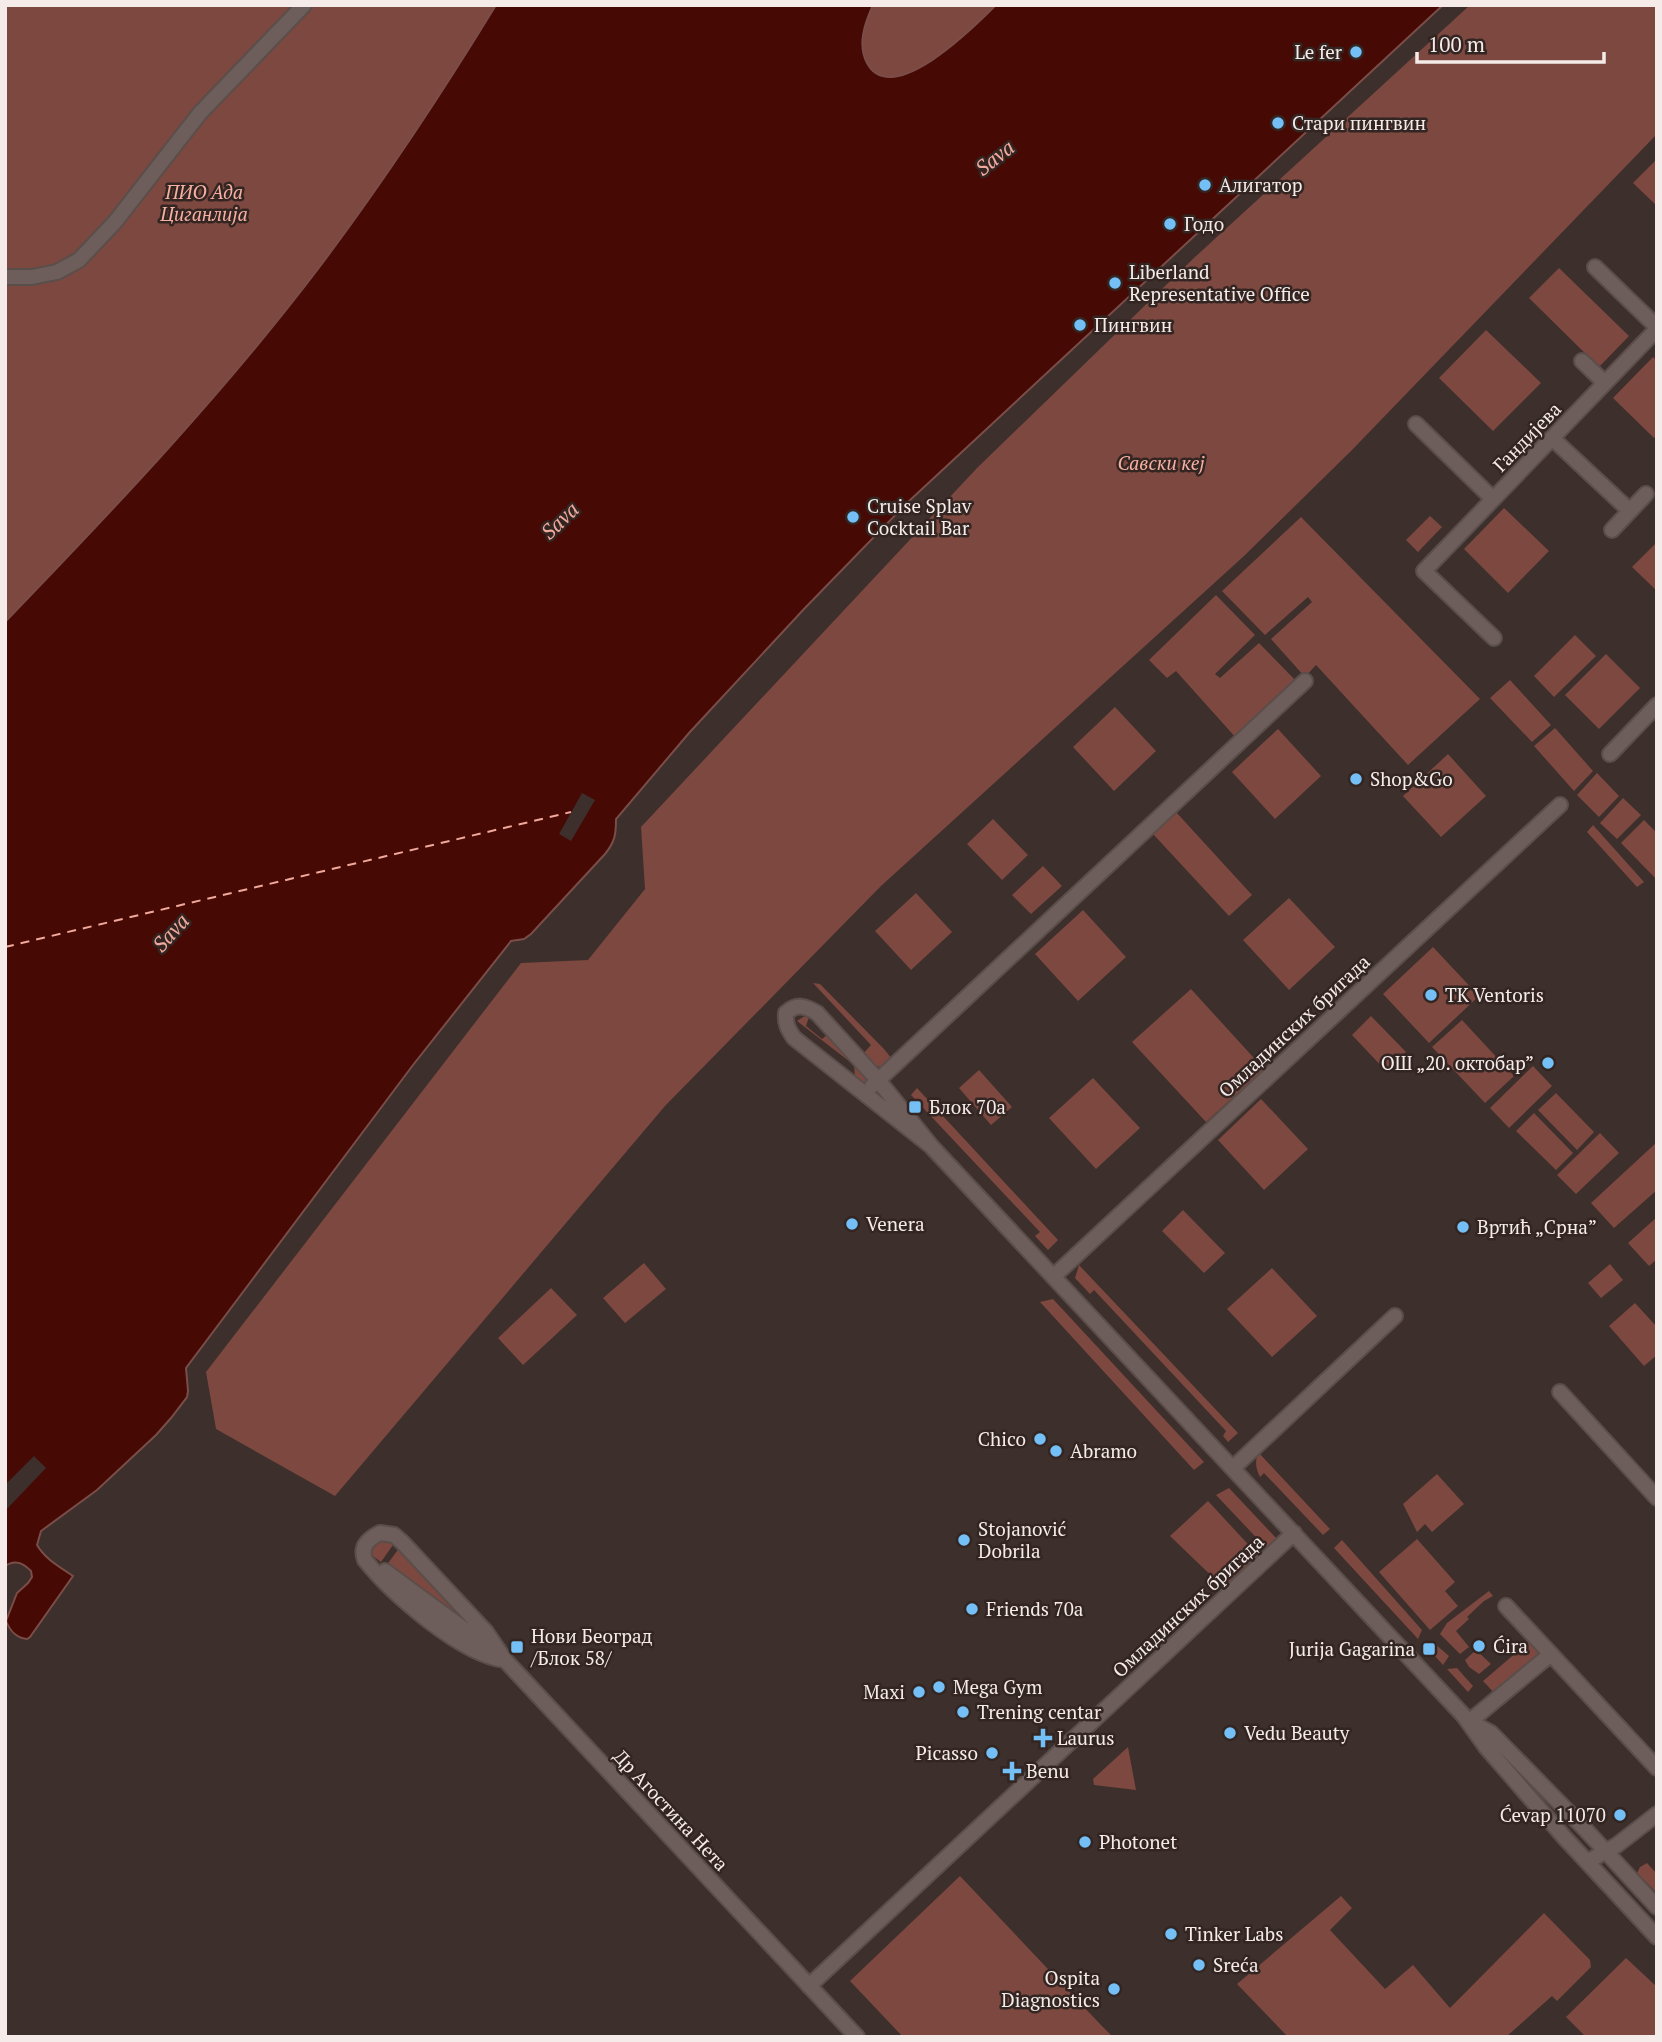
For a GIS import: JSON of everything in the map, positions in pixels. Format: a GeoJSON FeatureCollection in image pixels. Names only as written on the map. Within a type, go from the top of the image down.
{"type":"FeatureCollection","features":[{"type":"Feature","properties":{"kind":"street"},"geometry":{"type":"LineString","coordinates":[[5,277],[57,272],[79,260],[115,222],[200,113],[304,5]]}},
{"type":"Feature","properties":{"kind":"street"},"geometry":{"type":"LineString","coordinates":[[1595,267],[1657,328]]}},
{"type":"Feature","properties":{"kind":"street","name":"Гандијева"},"geometry":{"type":"LineString","coordinates":[[1494,638],[1424,571],[1657,328]]}},
{"type":"Feature","properties":{"kind":"street"},"geometry":{"type":"LineString","coordinates":[[1582,361],[1605,383]]}},
{"type":"Feature","properties":{"kind":"street"},"geometry":{"type":"LineString","coordinates":[[1416,424],[1493,499]]}},
{"type":"Feature","properties":{"kind":"street"},"geometry":{"type":"LineString","coordinates":[[1552,438],[1630,511]]}},
{"type":"Feature","properties":{"kind":"street"},"geometry":{"type":"LineString","coordinates":[[1612,530],[1646,494]]}},
{"type":"Feature","properties":{"kind":"street"},"geometry":{"type":"LineString","coordinates":[[864,1093],[1305,681]]}},
{"type":"Feature","properties":{"kind":"street"},"geometry":{"type":"LineString","coordinates":[[1610,754],[1657,705]]}},
{"type":"Feature","properties":{"kind":"street","name":"Омладинских бригада"},"geometry":{"type":"LineString","coordinates":[[1054,1276],[1560,805]]}},
{"type":"Feature","properties":{"kind":"street","name":"Омладинских бригада"},"geometry":{"type":"LineString","coordinates":[[931,1146],[794,1038],[785,1021],[786,1013],[796,1006],[804,1006],[817,1013],[878,1080],[931,1146],[1469,1722],[1486,1746],[1587,1862],[1657,1937]]}},
{"type":"Feature","properties":{"kind":"street"},"geometry":{"type":"LineString","coordinates":[[1233,1468],[1395,1316]]}},
{"type":"Feature","properties":{"kind":"street"},"geometry":{"type":"LineString","coordinates":[[1560,1392],[1657,1498]]}},
{"type":"Feature","properties":{"kind":"street","name":"Др Агостина Нета"},"geometry":{"type":"LineString","coordinates":[[505,1660],[381,1568],[365,1560],[364,1547],[369,1540],[380,1533],[394,1535],[486,1632],[505,1660],[857,2037]]}},
{"type":"Feature","properties":{"kind":"street","name":"Омладинских бригада"},"geometry":{"type":"LineString","coordinates":[[809,1986],[1294,1533]]}},
{"type":"Feature","properties":{"kind":"street"},"geometry":{"type":"LineString","coordinates":[[1506,1606],[1657,1768]]}},
{"type":"Feature","properties":{"kind":"street"},"geometry":{"type":"LineString","coordinates":[[1469,1722],[1551,1654]]}},
{"type":"Feature","properties":{"kind":"street","name":"Омладинских бригада"},"geometry":{"type":"LineString","coordinates":[[1469,1722],[1492,1733],[1657,1907]]}},
{"type":"Feature","properties":{"kind":"street"},"geometry":{"type":"LineString","coordinates":[[1587,1862],[1607,1852],[1657,1814]]}},
{"type":"Feature","properties":{"kind":"green space","name":"ПИО Ада Циганлија"},"geometry":{"type":"Polygon","coordinates":[[[5,5],[595,5],[5,781],[5,5]]]}},
{"type":"Feature","properties":{"kind":"green space"},"geometry":{"type":"Polygon","coordinates":[[[873,5],[996,5],[953,45],[914,71],[895,77],[879,75],[864,56],[863,34],[873,5]]]}},
{"type":"Feature","properties":{"kind":"green space","name":"Савски кеј"},"geometry":{"type":"Polygon","coordinates":[[[1470,5],[1657,5],[1657,134],[1352,450],[1244,556],[881,886],[665,1106],[335,1496],[216,1429],[206,1372],[521,963],[588,960],[645,889],[641,827],[977,468],[1195,257],[1470,5]]]}},
{"type":"Feature","properties":{"kind":"green space"},"geometry":{"type":"Polygon","coordinates":[[[1657,159],[1657,206],[1633,183],[1657,159]]]}},
{"type":"Feature","properties":{"kind":"green space"},"geometry":{"type":"Polygon","coordinates":[[[1559,268],[1629,336],[1599,367],[1529,298],[1559,268]]]}},
{"type":"Feature","properties":{"kind":"green space"},"geometry":{"type":"Polygon","coordinates":[[[1486,330],[1541,383],[1493,431],[1439,378],[1486,330]]]}},
{"type":"Feature","properties":{"kind":"green space"},"geometry":{"type":"Polygon","coordinates":[[[1653,357],[1657,361],[1657,435],[1654,438],[1613,398],[1653,357]]]}},
{"type":"Feature","properties":{"kind":"green space"},"geometry":{"type":"Polygon","coordinates":[[[1504,508],[1549,551],[1508,593],[1464,549],[1504,508]]]}},
{"type":"Feature","properties":{"kind":"green space"},"geometry":{"type":"Polygon","coordinates":[[[1430,516],[1442,527],[1418,552],[1406,540],[1430,516]]]}},
{"type":"Feature","properties":{"kind":"green space"},"geometry":{"type":"Polygon","coordinates":[[[1301,517],[1480,699],[1408,765],[1316,665],[1305,677],[1271,639],[1312,602],[1308,597],[1265,635],[1222,591],[1301,517]]]}},
{"type":"Feature","properties":{"kind":"green space"},"geometry":{"type":"Polygon","coordinates":[[[1657,542],[1657,591],[1632,567],[1657,542]]]}},
{"type":"Feature","properties":{"kind":"green space"},"geometry":{"type":"Polygon","coordinates":[[[1216,595],[1255,635],[1215,674],[1220,678],[1259,643],[1299,684],[1237,739],[1176,671],[1167,678],[1149,660],[1216,595]]]}},
{"type":"Feature","properties":{"kind":"green space"},"geometry":{"type":"Polygon","coordinates":[[[1575,635],[1596,656],[1554,697],[1534,676],[1575,635]]]}},
{"type":"Feature","properties":{"kind":"green space"},"geometry":{"type":"Polygon","coordinates":[[[1606,654],[1640,688],[1599,729],[1565,695],[1606,654]]]}},
{"type":"Feature","properties":{"kind":"green space"},"geometry":{"type":"Polygon","coordinates":[[[1510,680],[1551,725],[1532,742],[1490,698],[1510,680]]]}},
{"type":"Feature","properties":{"kind":"green space"},"geometry":{"type":"Polygon","coordinates":[[[1115,707],[1156,751],[1114,791],[1073,747],[1115,707]]]}},
{"type":"Feature","properties":{"kind":"green space"},"geometry":{"type":"Polygon","coordinates":[[[1555,728],[1593,771],[1574,791],[1534,746],[1555,728]]]}},
{"type":"Feature","properties":{"kind":"green space"},"geometry":{"type":"Polygon","coordinates":[[[1278,729],[1321,776],[1275,819],[1232,772],[1278,729]]]}},
{"type":"Feature","properties":{"kind":"green space"},"geometry":{"type":"Polygon","coordinates":[[[1448,754],[1486,796],[1441,837],[1403,796],[1448,754]]]}},
{"type":"Feature","properties":{"kind":"green space"},"geometry":{"type":"Polygon","coordinates":[[[1597,773],[1619,796],[1599,817],[1577,795],[1597,773]]]}},
{"type":"Feature","properties":{"kind":"green space"},"geometry":{"type":"Polygon","coordinates":[[[1623,798],[1641,815],[1617,839],[1600,823],[1623,798]]]}},
{"type":"Feature","properties":{"kind":"green space"},"geometry":{"type":"Polygon","coordinates":[[[1176,812],[1252,895],[1229,916],[1153,834],[1176,812]]]}},
{"type":"Feature","properties":{"kind":"green space"},"geometry":{"type":"Polygon","coordinates":[[[993,819],[1028,855],[1002,880],[967,844],[993,819]]]}},
{"type":"Feature","properties":{"kind":"green space"},"geometry":{"type":"Polygon","coordinates":[[[1644,820],[1657,833],[1657,880],[1621,843],[1644,820]]]}},
{"type":"Feature","properties":{"kind":"green space"},"geometry":{"type":"Polygon","coordinates":[[[1593,825],[1644,882],[1637,887],[1587,832],[1593,825]]]}},
{"type":"Feature","properties":{"kind":"green space"},"geometry":{"type":"Polygon","coordinates":[[[1043,866],[1062,886],[1031,914],[1012,895],[1043,866]]]}},
{"type":"Feature","properties":{"kind":"green space"},"geometry":{"type":"Polygon","coordinates":[[[916,893],[952,932],[911,970],[875,931],[916,893]]]}},
{"type":"Feature","properties":{"kind":"green space"},"geometry":{"type":"Polygon","coordinates":[[[1289,898],[1335,947],[1289,990],[1243,940],[1289,898]]]}},
{"type":"Feature","properties":{"kind":"green space"},"geometry":{"type":"Polygon","coordinates":[[[1083,910],[1126,957],[1078,1001],[1035,954],[1083,910]]]}},
{"type":"Feature","properties":{"kind":"green space","name":"TK Ventoris"},"geometry":{"type":"Polygon","coordinates":[[[1433,947],[1479,996],[1429,1043],[1383,994],[1433,947]]]}},
{"type":"Feature","properties":{"kind":"green space"},"geometry":{"type":"Polygon","coordinates":[[[813,983],[820,984],[884,1049],[892,1059],[885,1068],[876,1066],[863,1054],[871,1045],[813,983]]]}},
{"type":"Feature","properties":{"kind":"green space"},"geometry":{"type":"Polygon","coordinates":[[[1191,989],[1264,1069],[1206,1122],[1132,1042],[1191,989]]]}},
{"type":"Feature","properties":{"kind":"green space"},"geometry":{"type":"Polygon","coordinates":[[[1371,1016],[1406,1052],[1386,1071],[1352,1035],[1371,1016]]]}},
{"type":"Feature","properties":{"kind":"green space"},"geometry":{"type":"Polygon","coordinates":[[[809,1017],[806,1026],[822,1039],[827,1035],[871,1083],[868,1086],[855,1078],[854,1065],[797,1021],[809,1017]]]}},
{"type":"Feature","properties":{"kind":"green space"},"geometry":{"type":"Polygon","coordinates":[[[1462,1020],[1514,1076],[1485,1103],[1432,1047],[1462,1020]]]}},
{"type":"Feature","properties":{"kind":"green space"},"geometry":{"type":"Polygon","coordinates":[[[1533,1066],[1552,1086],[1509,1128],[1490,1108],[1533,1066]]]}},
{"type":"Feature","properties":{"kind":"green space"},"geometry":{"type":"Polygon","coordinates":[[[979,1070],[1012,1107],[991,1125],[959,1088],[979,1070]]]}},
{"type":"Feature","properties":{"kind":"green space"},"geometry":{"type":"Polygon","coordinates":[[[1093,1078],[1140,1128],[1096,1169],[1049,1118],[1093,1078]]]}},
{"type":"Feature","properties":{"kind":"green space"},"geometry":{"type":"Polygon","coordinates":[[[917,1088],[1058,1240],[1048,1250],[1035,1236],[1040,1232],[911,1095],[917,1088]]]}},
{"type":"Feature","properties":{"kind":"green space"},"geometry":{"type":"Polygon","coordinates":[[[1556,1093],[1594,1132],[1577,1150],[1538,1110],[1556,1093]]]}},
{"type":"Feature","properties":{"kind":"green space"},"geometry":{"type":"Polygon","coordinates":[[[1261,1099],[1308,1149],[1264,1190],[1218,1140],[1261,1099]]]}},
{"type":"Feature","properties":{"kind":"green space"},"geometry":{"type":"Polygon","coordinates":[[[1534,1113],[1573,1153],[1556,1170],[1516,1131],[1534,1113]]]}},
{"type":"Feature","properties":{"kind":"green space"},"geometry":{"type":"Polygon","coordinates":[[[1600,1133],[1619,1153],[1576,1194],[1557,1175],[1600,1133]]]}},
{"type":"Feature","properties":{"kind":"green space"},"geometry":{"type":"Polygon","coordinates":[[[1657,1142],[1657,1190],[1614,1228],[1591,1203],[1657,1142]]]}},
{"type":"Feature","properties":{"kind":"green space"},"geometry":{"type":"Polygon","coordinates":[[[1183,1210],[1225,1253],[1204,1273],[1162,1231],[1183,1210]]]}},
{"type":"Feature","properties":{"kind":"green space"},"geometry":{"type":"Polygon","coordinates":[[[1657,1217],[1657,1259],[1649,1266],[1628,1243],[1657,1217]]]}},
{"type":"Feature","properties":{"kind":"green space"},"geometry":{"type":"Polygon","coordinates":[[[644,1263],[666,1289],[625,1323],[603,1298],[644,1263]]]}},
{"type":"Feature","properties":{"kind":"green space"},"geometry":{"type":"Polygon","coordinates":[[[1610,1264],[1623,1280],[1601,1298],[1588,1283],[1610,1264]]]}},
{"type":"Feature","properties":{"kind":"green space"},"geometry":{"type":"Polygon","coordinates":[[[1079,1265],[1238,1433],[1228,1442],[1223,1436],[1226,1431],[1094,1290],[1090,1294],[1075,1278],[1079,1265]]]}},
{"type":"Feature","properties":{"kind":"green space"},"geometry":{"type":"Polygon","coordinates":[[[1272,1268],[1317,1316],[1272,1357],[1227,1309],[1272,1268]]]}},
{"type":"Feature","properties":{"kind":"green space"},"geometry":{"type":"Polygon","coordinates":[[[551,1288],[577,1315],[523,1365],[498,1338],[551,1288]]]}},
{"type":"Feature","properties":{"kind":"green space"},"geometry":{"type":"Polygon","coordinates":[[[1053,1299],[1204,1462],[1194,1470],[1040,1302],[1053,1299]]]}},
{"type":"Feature","properties":{"kind":"green space"},"geometry":{"type":"Polygon","coordinates":[[[1635,1303],[1657,1327],[1657,1355],[1644,1366],[1609,1326],[1635,1303]]]}},
{"type":"Feature","properties":{"kind":"green space"},"geometry":{"type":"Polygon","coordinates":[[[1259,1453],[1330,1529],[1323,1535],[1264,1473],[1260,1477],[1256,1465],[1259,1453]]]}},
{"type":"Feature","properties":{"kind":"green space"},"geometry":{"type":"Polygon","coordinates":[[[1437,1474],[1464,1504],[1432,1532],[1425,1524],[1417,1532],[1403,1504],[1437,1474]]]}},
{"type":"Feature","properties":{"kind":"green space"},"geometry":{"type":"Polygon","coordinates":[[[1229,1488],[1276,1538],[1268,1550],[1216,1495],[1229,1488]]]}},
{"type":"Feature","properties":{"kind":"green space"},"geometry":{"type":"Polygon","coordinates":[[[1208,1501],[1258,1555],[1223,1587],[1170,1536],[1208,1501]]]}},
{"type":"Feature","properties":{"kind":"green space"},"geometry":{"type":"Polygon","coordinates":[[[384,1538],[395,1542],[381,1562],[370,1554],[370,1547],[384,1538]]]}},
{"type":"Feature","properties":{"kind":"green space"},"geometry":{"type":"Polygon","coordinates":[[[1417,1539],[1455,1582],[1445,1591],[1458,1606],[1430,1630],[1379,1572],[1417,1539]]]}},
{"type":"Feature","properties":{"kind":"green space"},"geometry":{"type":"Polygon","coordinates":[[[1342,1540],[1422,1630],[1418,1639],[1334,1548],[1342,1540]]]}},
{"type":"Feature","properties":{"kind":"green space"},"geometry":{"type":"Polygon","coordinates":[[[400,1547],[488,1641],[386,1566],[400,1547]]]}},
{"type":"Feature","properties":{"kind":"green space"},"geometry":{"type":"Polygon","coordinates":[[[1489,1591],[1493,1596],[1467,1617],[1469,1619],[1456,1631],[1469,1647],[1460,1654],[1440,1634],[1447,1623],[1489,1591]]]}},
{"type":"Feature","properties":{"kind":"green space"},"geometry":{"type":"Polygon","coordinates":[[[1532,1639],[1546,1654],[1497,1696],[1483,1681],[1532,1639]]]}},
{"type":"Feature","properties":{"kind":"green space"},"geometry":{"type":"Polygon","coordinates":[[[1434,1643],[1449,1656],[1443,1665],[1426,1646],[1434,1643]]]}},
{"type":"Feature","properties":{"kind":"green space"},"geometry":{"type":"Polygon","coordinates":[[[1476,1650],[1491,1664],[1479,1674],[1469,1667],[1465,1660],[1476,1650]]]}},
{"type":"Feature","properties":{"kind":"green space"},"geometry":{"type":"Polygon","coordinates":[[[1457,1668],[1473,1686],[1468,1692],[1447,1669],[1457,1668]]]}},
{"type":"Feature","properties":{"kind":"green space"},"geometry":{"type":"Polygon","coordinates":[[[1128,1747],[1136,1790],[1094,1785],[1093,1779],[1128,1747]]]}},
{"type":"Feature","properties":{"kind":"green space"},"geometry":{"type":"Polygon","coordinates":[[[1647,1863],[1657,1874],[1657,1893],[1637,1873],[1640,1867],[1647,1863]]]}},
{"type":"Feature","properties":{"kind":"green space"},"geometry":{"type":"Polygon","coordinates":[[[960,1876],[1113,2037],[903,2037],[850,1981],[960,1876]]]}},
{"type":"Feature","properties":{"kind":"green space"},"geometry":{"type":"Polygon","coordinates":[[[1341,1896],[1352,1908],[1330,1930],[1385,1989],[1413,1965],[1450,2008],[1544,1913],[1590,1960],[1591,1967],[1557,2001],[1552,1996],[1506,2037],[1288,2037],[1237,1984],[1341,1896]]]}},
{"type":"Feature","properties":{"kind":"green space"},"geometry":{"type":"Polygon","coordinates":[[[1626,1958],[1657,1987],[1657,2037],[1586,2037],[1566,2017],[1626,1958]]]}},
{"type":"Feature","properties":{"kind":"water","name":"Sava"},"geometry":{"type":"Polygon","coordinates":[[[496,5],[873,5],[863,34],[864,56],[879,75],[895,77],[914,71],[953,45],[996,5],[1443,5],[908,502],[689,733],[616,819],[614,838],[605,854],[531,934],[524,939],[511,941],[413,1065],[186,1368],[187,1397],[171,1418],[97,1490],[41,1531],[37,1545],[40,1550],[73,1576],[30,1637],[23,1638],[9,1628],[6,1621],[17,1593],[32,1577],[31,1571],[19,1563],[5,1566],[5,622],[167,450],[282,315],[388,172],[496,5]]]}},
{"type":"Feature","properties":{"kind":"pier"},"geometry":{"type":"Polygon","coordinates":[[[582,793],[595,800],[571,841],[559,834],[582,793]]]}},
{"type":"Feature","properties":{"kind":"pier"},"geometry":{"type":"Polygon","coordinates":[[[34,1456],[46,1468],[5,1511],[5,1485],[34,1456]]]}},
{"type":"Feature","properties":{"kind":"ferry route"},"geometry":{"type":"LineString","coordinates":[[5,947],[571,812]]}},
{"type":"Feature","properties":{"kind":"place","name":"Le fer"},"geometry":{"type":"Point","coordinates":[1356,52]}},
{"type":"Feature","properties":{"kind":"place","name":"Стари пингвин"},"geometry":{"type":"Point","coordinates":[1278,123]}},
{"type":"Feature","properties":{"kind":"place","name":"Алигатор"},"geometry":{"type":"Point","coordinates":[1205,185]}},
{"type":"Feature","properties":{"kind":"place","name":"Годо"},"geometry":{"type":"Point","coordinates":[1170,224]}},
{"type":"Feature","properties":{"kind":"place","name":"Liberland Representative Office"},"geometry":{"type":"Point","coordinates":[1115,283]}},
{"type":"Feature","properties":{"kind":"place","name":"Пингвин"},"geometry":{"type":"Point","coordinates":[1080,325]}},
{"type":"Feature","properties":{"kind":"place","name":"Cruise Splav Cocktail Bar"},"geometry":{"type":"Point","coordinates":[853,517]}},
{"type":"Feature","properties":{"kind":"place","name":"Shop&Go"},"geometry":{"type":"Point","coordinates":[1356,779]}},
{"type":"Feature","properties":{"kind":"place","name":"TK Ventoris"},"geometry":{"type":"Point","coordinates":[1431,995]}},
{"type":"Feature","properties":{"kind":"place","name":"ОШ „20. октобар”"},"geometry":{"type":"Point","coordinates":[1548,1063]}},
{"type":"Feature","properties":{"kind":"place","name":"Блок 70а"},"geometry":{"type":"Point","coordinates":[915,1107]}},
{"type":"Feature","properties":{"kind":"place","name":"Venera"},"geometry":{"type":"Point","coordinates":[852,1224]}},
{"type":"Feature","properties":{"kind":"place","name":"Вртић „Срна”"},"geometry":{"type":"Point","coordinates":[1463,1227]}},
{"type":"Feature","properties":{"kind":"place","name":"Chico"},"geometry":{"type":"Point","coordinates":[1040,1439]}},
{"type":"Feature","properties":{"kind":"place","name":"Abramo"},"geometry":{"type":"Point","coordinates":[1056,1451]}},
{"type":"Feature","properties":{"kind":"place","name":"Stojanović Dobrila"},"geometry":{"type":"Point","coordinates":[964,1540]}},
{"type":"Feature","properties":{"kind":"place","name":"Friends 70a"},"geometry":{"type":"Point","coordinates":[972,1609]}},
{"type":"Feature","properties":{"kind":"place","name":"Ćira"},"geometry":{"type":"Point","coordinates":[1479,1646]}},
{"type":"Feature","properties":{"kind":"place","name":"Нови Београд /Блок 58/"},"geometry":{"type":"Point","coordinates":[517,1647]}},
{"type":"Feature","properties":{"kind":"place","name":"Jurija Gagarina"},"geometry":{"type":"Point","coordinates":[1429,1649]}},
{"type":"Feature","properties":{"kind":"place","name":"Mega Gym"},"geometry":{"type":"Point","coordinates":[939,1687]}},
{"type":"Feature","properties":{"kind":"place","name":"Maxi"},"geometry":{"type":"Point","coordinates":[919,1692]}},
{"type":"Feature","properties":{"kind":"place","name":"Trening centar"},"geometry":{"type":"Point","coordinates":[963,1712]}},
{"type":"Feature","properties":{"kind":"place","name":"Vedu Beauty"},"geometry":{"type":"Point","coordinates":[1230,1733]}},
{"type":"Feature","properties":{"kind":"place","name":"Laurus"},"geometry":{"type":"Point","coordinates":[1043,1738]}},
{"type":"Feature","properties":{"kind":"place","name":"Picasso"},"geometry":{"type":"Point","coordinates":[992,1753]}},
{"type":"Feature","properties":{"kind":"place","name":"Benu"},"geometry":{"type":"Point","coordinates":[1012,1771]}},
{"type":"Feature","properties":{"kind":"place","name":"Ćevap 11070"},"geometry":{"type":"Point","coordinates":[1620,1815]}},
{"type":"Feature","properties":{"kind":"place","name":"Photonet"},"geometry":{"type":"Point","coordinates":[1085,1842]}},
{"type":"Feature","properties":{"kind":"place","name":"Tinker Labs"},"geometry":{"type":"Point","coordinates":[1171,1934]}},
{"type":"Feature","properties":{"kind":"place","name":"Sreća"},"geometry":{"type":"Point","coordinates":[1199,1965]}},
{"type":"Feature","properties":{"kind":"place","name":"Ospita Diagnostics"},"geometry":{"type":"Point","coordinates":[1114,1989]}}]}
